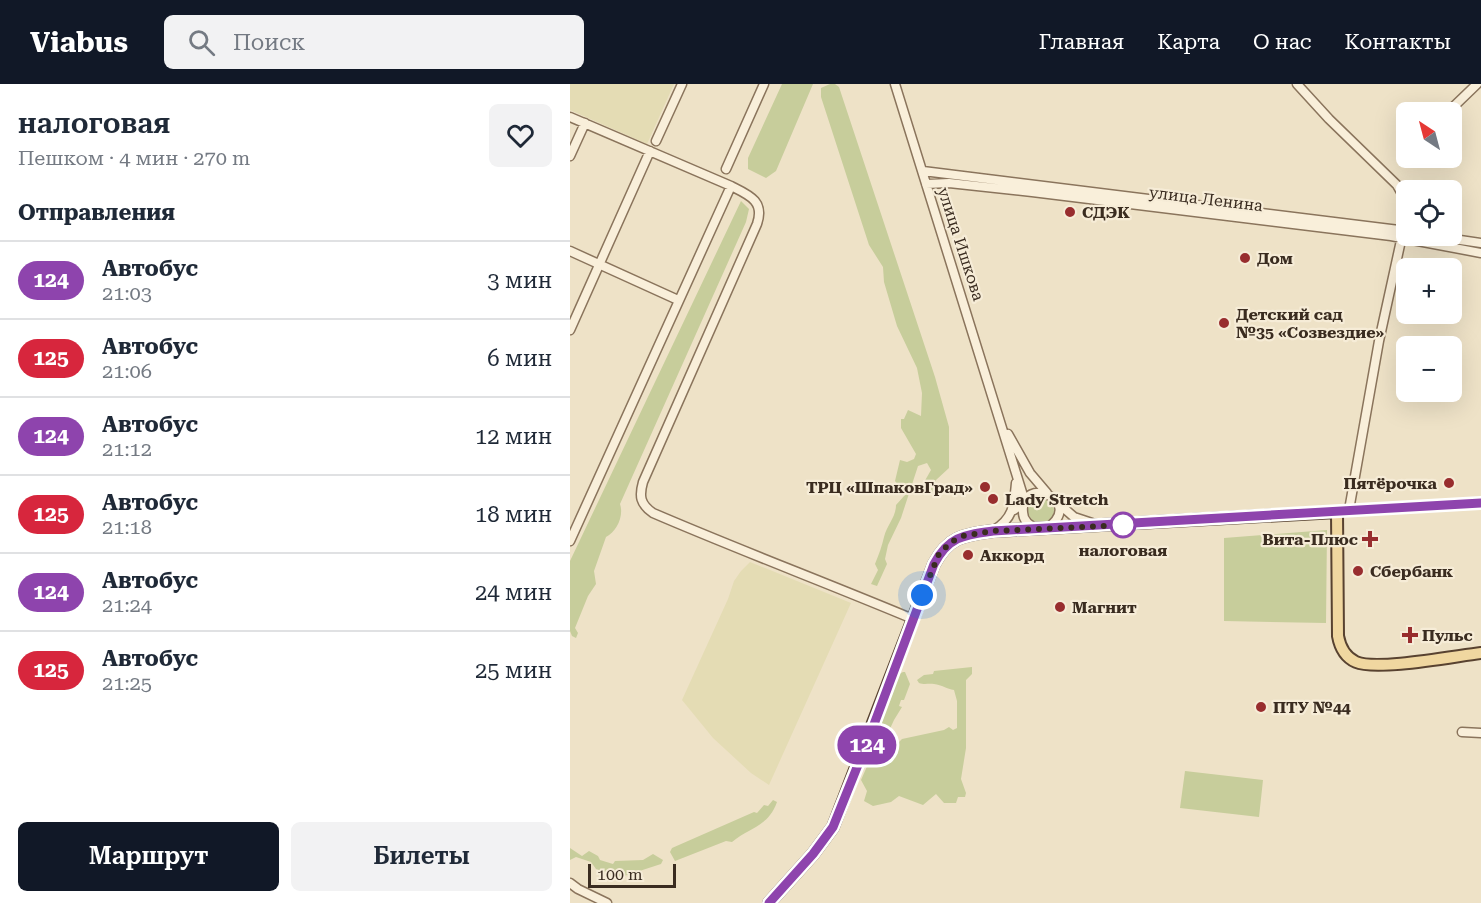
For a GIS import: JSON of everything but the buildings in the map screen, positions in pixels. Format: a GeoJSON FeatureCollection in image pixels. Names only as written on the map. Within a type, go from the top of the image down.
{"type":"FeatureCollection","features":[{"type":"Feature","properties":{"kind":"main road"},"geometry":{"type":"LineString","coordinates":[[769,903],[813,854],[833,827],[934,564],[945,548],[963,536],[993,531],[1343,511],[1338,636],[1349,658],[1362,664],[1383,665],[1481,653]]}},
{"type":"Feature","properties":{"kind":"street"},"geometry":{"type":"LineString","coordinates":[[656,141],[682,84]]}},
{"type":"Feature","properties":{"kind":"street"},"geometry":{"type":"LineString","coordinates":[[726,169],[764,84]]}},
{"type":"Feature","properties":{"kind":"street","name":"улица Ишкова"},"geometry":{"type":"LineString","coordinates":[[896,84],[999,414],[1016,479],[1025,502]]}},
{"type":"Feature","properties":{"kind":"street"},"geometry":{"type":"LineString","coordinates":[[1297,84],[1329,119],[1396,184]]}},
{"type":"Feature","properties":{"kind":"street"},"geometry":{"type":"LineString","coordinates":[[1458,102],[1477,84]]}},
{"type":"Feature","properties":{"kind":"street"},"geometry":{"type":"LineString","coordinates":[[570,117],[731,186],[753,198],[760,215],[643,482],[640,498],[642,503],[652,513],[742,552],[815,578],[914,619]]}},
{"type":"Feature","properties":{"kind":"street"},"geometry":{"type":"LineString","coordinates":[[570,156],[585,123]]}},
{"type":"Feature","properties":{"kind":"street"},"geometry":{"type":"LineString","coordinates":[[570,330],[650,151]]}},
{"type":"Feature","properties":{"kind":"street","name":"улица Ленина"},"geometry":{"type":"LineString","coordinates":[[923,171],[1396,233]]}},
{"type":"Feature","properties":{"kind":"street","name":"улица Ленина"},"geometry":{"type":"LineString","coordinates":[[926,184],[949,183],[1032,192],[1396,235]]}},
{"type":"Feature","properties":{"kind":"street"},"geometry":{"type":"LineString","coordinates":[[570,541],[731,186]]}},
{"type":"Feature","properties":{"kind":"street"},"geometry":{"type":"LineString","coordinates":[[1462,240],[1481,243]]}},
{"type":"Feature","properties":{"kind":"street"},"geometry":{"type":"LineString","coordinates":[[1400,246],[1343,511],[1481,503]]}},
{"type":"Feature","properties":{"kind":"street","name":"улица Ленина"},"geometry":{"type":"LineString","coordinates":[[1453,246],[1481,253]]}},
{"type":"Feature","properties":{"kind":"street"},"geometry":{"type":"LineString","coordinates":[[570,251],[678,300]]}},
{"type":"Feature","properties":{"kind":"street","name":"улица Ишкова"},"geometry":{"type":"LineString","coordinates":[[999,414],[1025,466],[1047,493]]}},
{"type":"Feature","properties":{"kind":"street"},"geometry":{"type":"LineString","coordinates":[[1014,510],[1016,479]]}},
{"type":"Feature","properties":{"kind":"street"},"geometry":{"type":"LineString","coordinates":[[993,531],[1002,526],[1014,510],[1037,493],[1047,493],[1074,517],[1101,526]]}},
{"type":"Feature","properties":{"kind":"street"},"geometry":{"type":"LineString","coordinates":[[1025,502],[1022,511],[1025,519],[1029,524],[1042,530],[1058,517],[1058,503]]}},
{"type":"Feature","properties":{"kind":"street"},"geometry":{"type":"LineString","coordinates":[[1462,732],[1481,733]]}},
{"type":"Feature","properties":{"kind":"street"},"geometry":{"type":"LineString","coordinates":[[570,883],[608,903]]}},
{"type":"Feature","properties":{"kind":"shaded area"},"geometry":{"type":"Polygon","coordinates":[[[570,84],[674,84],[647,144],[570,110],[570,84]]]}},
{"type":"Feature","properties":{"kind":"shaded area"},"geometry":{"type":"Polygon","coordinates":[[[750,562],[851,603],[769,785],[751,773],[713,738],[682,700],[734,581],[750,562]]]}},
{"type":"Feature","properties":{"kind":"green space"},"geometry":{"type":"Polygon","coordinates":[[[782,84],[813,84],[776,171],[766,178],[748,169],[748,158],[782,84]]]}},
{"type":"Feature","properties":{"kind":"green space"},"geometry":{"type":"Polygon","coordinates":[[[830,84],[839,87],[935,377],[949,427],[949,468],[936,480],[933,492],[927,491],[923,484],[931,470],[927,463],[918,466],[901,518],[888,545],[885,559],[887,564],[877,586],[871,584],[878,570],[875,564],[896,505],[905,495],[895,481],[900,460],[907,462],[914,459],[916,454],[901,428],[901,419],[904,419],[908,410],[921,416],[922,393],[917,368],[897,326],[884,282],[883,267],[869,245],[821,97],[821,88],[830,84]]]}},
{"type":"Feature","properties":{"kind":"green space"},"geometry":{"type":"Polygon","coordinates":[[[741,201],[749,209],[746,222],[620,504],[619,523],[606,537],[594,571],[596,584],[588,596],[575,628],[578,633],[576,638],[570,631],[570,561],[741,201]]]}},
{"type":"Feature","properties":{"kind":"green space"},"geometry":{"type":"Polygon","coordinates":[[[1041,497],[1050,501],[1054,510],[1050,519],[1041,523],[1032,519],[1028,510],[1032,501],[1041,497]]]}},
{"type":"Feature","properties":{"kind":"green space"},"geometry":{"type":"Polygon","coordinates":[[[1327,530],[1326,623],[1224,621],[1224,538],[1327,530]]]}},
{"type":"Feature","properties":{"kind":"green space"},"geometry":{"type":"Polygon","coordinates":[[[972,667],[972,674],[966,680],[966,748],[961,779],[966,793],[965,797],[958,797],[956,803],[944,803],[936,794],[923,805],[899,796],[891,802],[873,806],[864,801],[867,791],[861,780],[880,737],[896,745],[902,739],[949,727],[953,730],[957,728],[957,701],[954,690],[932,684],[921,684],[917,680],[924,675],[933,674],[934,671],[972,667]]]}},
{"type":"Feature","properties":{"kind":"green space"},"geometry":{"type":"Polygon","coordinates":[[[903,672],[910,684],[904,700],[901,700],[899,706],[902,707],[888,733],[879,730],[899,674],[903,672]]]}},
{"type":"Feature","properties":{"kind":"green space"},"geometry":{"type":"Polygon","coordinates":[[[1185,771],[1263,780],[1259,817],[1180,808],[1185,771]]]}},
{"type":"Feature","properties":{"kind":"green space"},"geometry":{"type":"Polygon","coordinates":[[[773,800],[777,802],[769,817],[758,826],[732,842],[726,841],[675,861],[670,852],[672,848],[754,812],[757,813],[773,800]]]}},
{"type":"Feature","properties":{"kind":"green space"},"geometry":{"type":"Polygon","coordinates":[[[570,848],[582,856],[589,851],[598,856],[600,860],[613,864],[615,861],[643,860],[653,854],[663,860],[661,864],[621,877],[596,869],[591,862],[576,857],[570,860],[570,848]]]}},
{"type":"Feature","properties":{"kind":"bus line","name":"124"},"geometry":{"type":"LineString","coordinates":[[769,903],[813,854],[833,827],[843,806],[934,564],[939,554],[957,538],[993,531],[1481,503]]}},
{"type":"Feature","properties":{"kind":"place","name":"СДЭК"},"geometry":{"type":"Point","coordinates":[1070,212]}},
{"type":"Feature","properties":{"kind":"place","name":"Дом"},"geometry":{"type":"Point","coordinates":[1245,258]}},
{"type":"Feature","properties":{"kind":"place","name":"Детский сад №35 «Созвездие»"},"geometry":{"type":"Point","coordinates":[1224,323]}},
{"type":"Feature","properties":{"kind":"place","name":"Пятёрочка"},"geometry":{"type":"Point","coordinates":[1449,483]}},
{"type":"Feature","properties":{"kind":"place","name":"ТРЦ «ШпаковГрад»"},"geometry":{"type":"Point","coordinates":[985,487]}},
{"type":"Feature","properties":{"kind":"place","name":"Lady Stretch"},"geometry":{"type":"Point","coordinates":[993,499]}},
{"type":"Feature","properties":{"kind":"place","name":"налоговая"},"geometry":{"type":"Point","coordinates":[1123,525]}},
{"type":"Feature","properties":{"kind":"place","name":"Вита-Плюс"},"geometry":{"type":"Point","coordinates":[1370,539]}},
{"type":"Feature","properties":{"kind":"place","name":"Аккорд"},"geometry":{"type":"Point","coordinates":[968,555]}},
{"type":"Feature","properties":{"kind":"place","name":"Сбербанк"},"geometry":{"type":"Point","coordinates":[1358,571]}},
{"type":"Feature","properties":{"kind":"place","name":"Магнит"},"geometry":{"type":"Point","coordinates":[1060,607]}},
{"type":"Feature","properties":{"kind":"place","name":"Пульс"},"geometry":{"type":"Point","coordinates":[1410,635]}},
{"type":"Feature","properties":{"kind":"place","name":"ПТУ №44"},"geometry":{"type":"Point","coordinates":[1261,707]}},
{"type":"Feature","properties":{"kind":"route"},"geometry":{"type":"LineString","coordinates":[[922,595],[939,554],[957,538],[993,531],[1125,525],[1123,525]]}}]}
